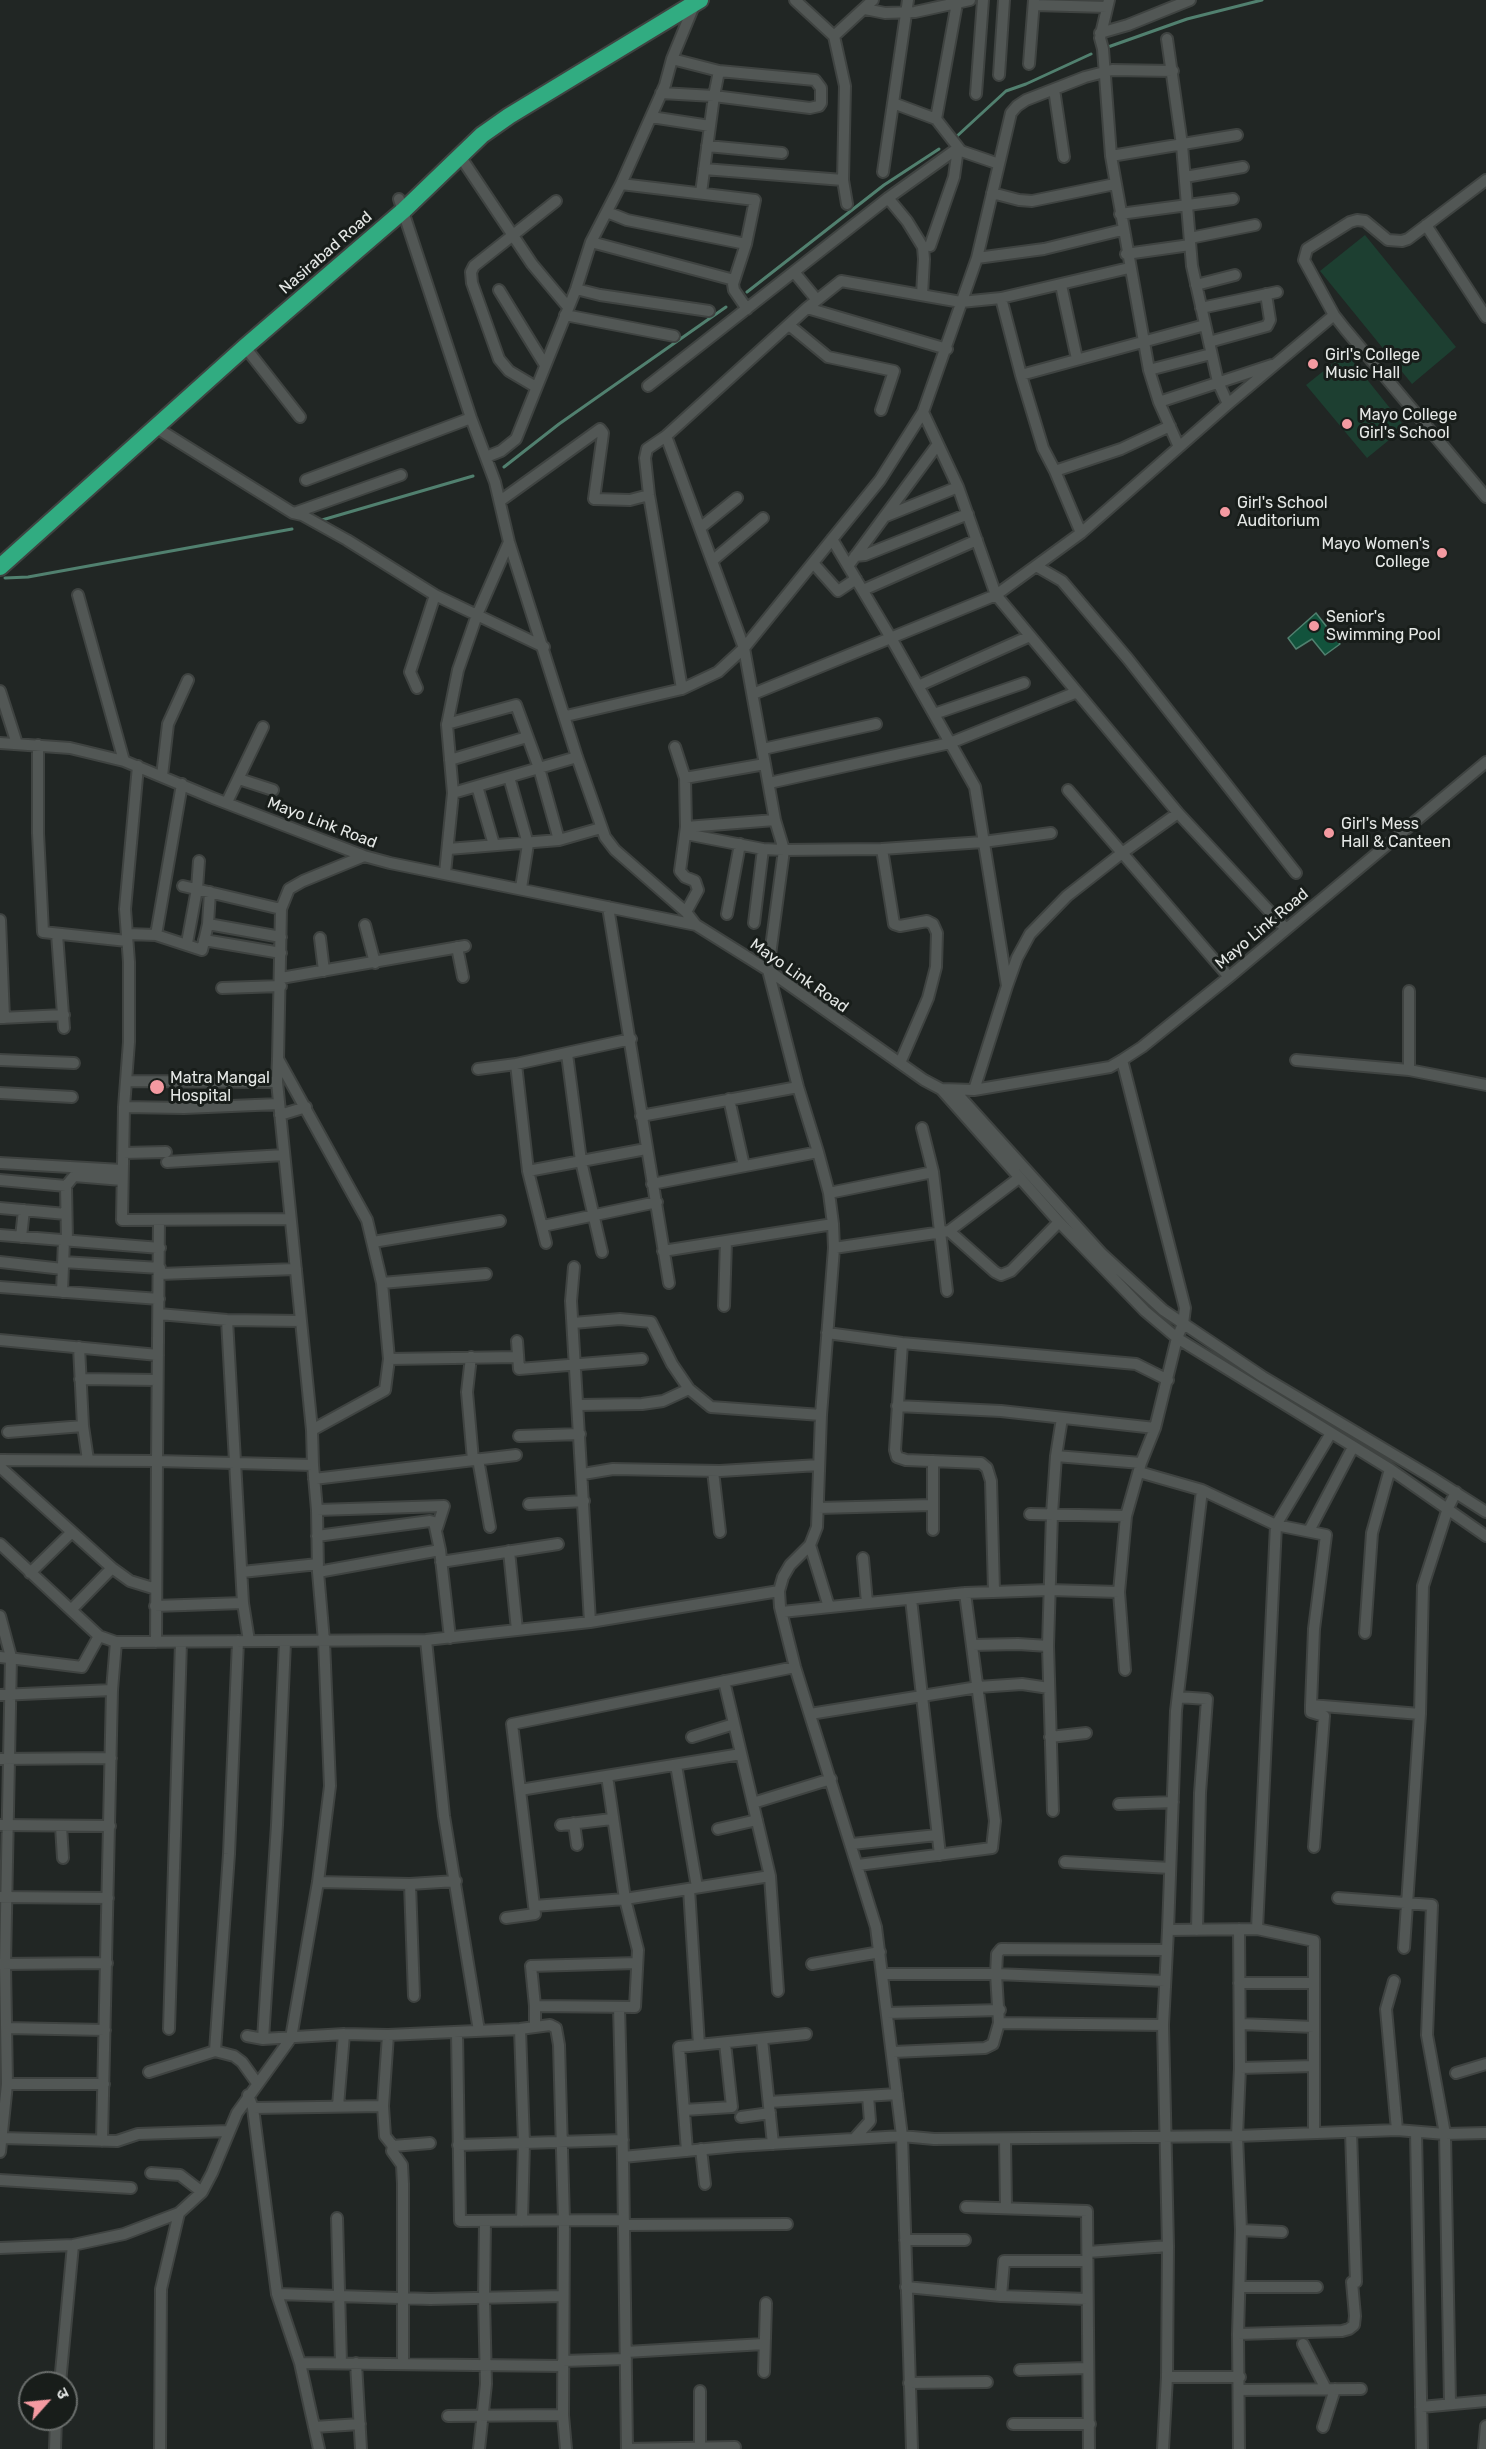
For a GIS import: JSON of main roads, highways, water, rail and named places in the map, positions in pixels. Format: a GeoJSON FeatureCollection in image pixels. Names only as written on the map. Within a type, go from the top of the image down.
{"type":"FeatureCollection","features":[{"type":"Feature","properties":{"kind":"highway","name":"Nasirabad Road"},"geometry":{"type":"LineString","coordinates":[[0,567],[506,113],[694,1]]}},
{"type":"Feature","properties":{"kind":"highway","name":"Nasirabad Road"},"geometry":{"type":"LineString","coordinates":[[0,556],[125,439],[460,156],[506,113]]}},
{"type":"Feature","properties":{"kind":"waterway"},"geometry":{"type":"LineString","coordinates":[[1108,47],[1187,19],[1262,0]]}},
{"type":"Feature","properties":{"kind":"waterway"},"geometry":{"type":"LineString","coordinates":[[956,137],[1006,91],[1091,54]]}},
{"type":"Feature","properties":{"kind":"waterway"},"geometry":{"type":"LineString","coordinates":[[747,292],[884,185],[939,149]]}},
{"type":"Feature","properties":{"kind":"waterway"},"geometry":{"type":"LineString","coordinates":[[504,467],[559,424],[726,307]]}},
{"type":"Feature","properties":{"kind":"waterway"},"geometry":{"type":"LineString","coordinates":[[322,520],[473,476]]}},
{"type":"Feature","properties":{"kind":"waterway"},"geometry":{"type":"LineString","coordinates":[[5,578],[28,577],[292,529]]}},
{"type":"Feature","properties":{"kind":"place","name":"Girl's College Music Hall"},"geometry":{"type":"Point","coordinates":[1313,364]}},
{"type":"Feature","properties":{"kind":"place","name":"Mayo College Girl's School"},"geometry":{"type":"Point","coordinates":[1347,424]}},
{"type":"Feature","properties":{"kind":"place","name":"Girl's School Auditorium"},"geometry":{"type":"Point","coordinates":[1225,512]}},
{"type":"Feature","properties":{"kind":"place","name":"Mayo Women's College"},"geometry":{"type":"Point","coordinates":[1442,553]}},
{"type":"Feature","properties":{"kind":"place","name":"Senior's Swimming Pool"},"geometry":{"type":"Point","coordinates":[1314,626]}},
{"type":"Feature","properties":{"kind":"place","name":"Girl's Mess Hall & Canteen"},"geometry":{"type":"Point","coordinates":[1329,833]}},
{"type":"Feature","properties":{"kind":"place","name":"Matra Mangal Hospital"},"geometry":{"type":"Point","coordinates":[157,1087]}}]}
